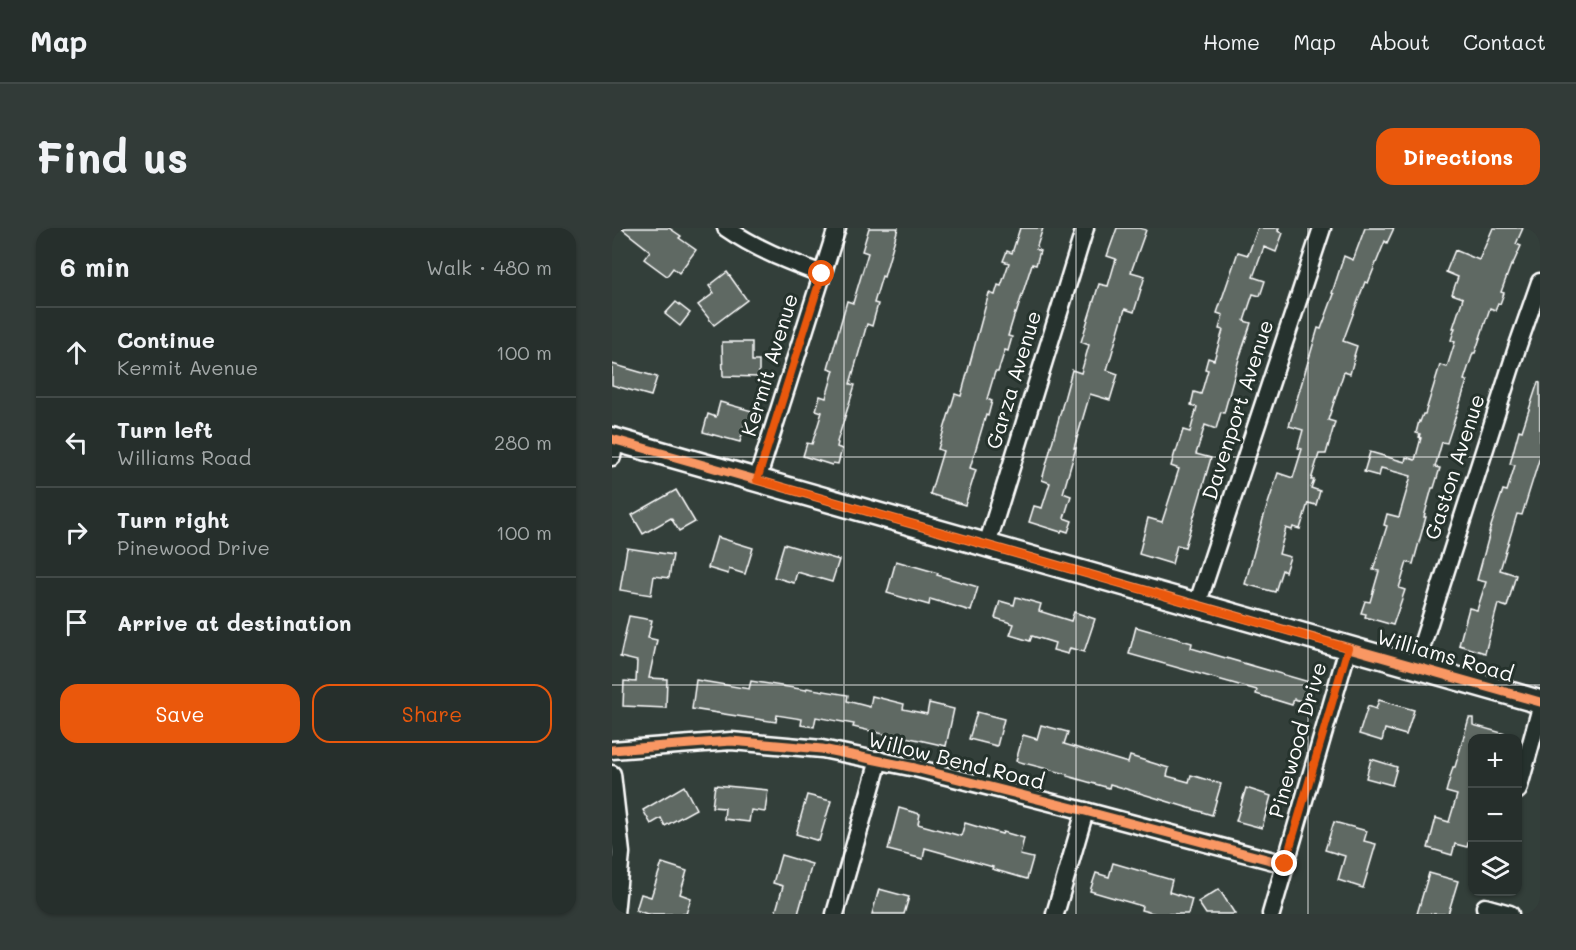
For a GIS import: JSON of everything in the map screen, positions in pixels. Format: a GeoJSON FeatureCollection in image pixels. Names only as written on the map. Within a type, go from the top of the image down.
{"type":"FeatureCollection","features":[{"type":"Feature","properties":{"kind":"street"},"geometry":{"type":"LineString","coordinates":[[726,228],[766,252],[822,274]]}},
{"type":"Feature","properties":{"kind":"street","name":"Kermit Avenue"},"geometry":{"type":"LineString","coordinates":[[757,480],[837,228]]}},
{"type":"Feature","properties":{"kind":"street","name":"Garza Avenue"},"geometry":{"type":"LineString","coordinates":[[987,545],[1085,228]]}},
{"type":"Feature","properties":{"kind":"street","name":"Davenport Avenue"},"geometry":{"type":"LineString","coordinates":[[1197,605],[1322,228]]}},
{"type":"Feature","properties":{"kind":"street","name":"Gaston Avenue"},"geometry":{"type":"LineString","coordinates":[[1415,667],[1540,282]]}},
{"type":"Feature","properties":{"kind":"street","name":"Williams Road"},"geometry":{"type":"LineString","coordinates":[[613,446],[757,480],[1540,702]]}},
{"type":"Feature","properties":{"kind":"street","name":"Pinewood Drive"},"geometry":{"type":"LineString","coordinates":[[1271,914],[1348,648]]}},
{"type":"Feature","properties":{"kind":"street"},"geometry":{"type":"LineString","coordinates":[[1519,788],[1540,711]]}},
{"type":"Feature","properties":{"kind":"street","name":"Willow Bend Road"},"geometry":{"type":"LineString","coordinates":[[612,750],[731,741],[822,749],[879,760],[1085,811],[1285,864]]}},
{"type":"Feature","properties":{"kind":"street"},"geometry":{"type":"LineString","coordinates":[[835,914],[879,760]]}},
{"type":"Feature","properties":{"kind":"street"},"geometry":{"type":"LineString","coordinates":[[612,774],[621,852],[615,914]]}},
{"type":"Feature","properties":{"kind":"street"},"geometry":{"type":"LineString","coordinates":[[1055,914],[1085,811]]}},
{"type":"Feature","properties":{"kind":"street"},"geometry":{"type":"LineString","coordinates":[[1485,904],[1510,914]]}},
{"type":"Feature","properties":{"kind":"building"},"geometry":{"type":"Polygon","coordinates":[[[621,228],[669,228],[696,250],[679,273],[673,268],[667,276],[644,259],[650,251],[621,228]]]}},
{"type":"Feature","properties":{"kind":"building"},"geometry":{"type":"Polygon","coordinates":[[[869,228],[898,228],[874,303],[878,304],[872,326],[867,324],[850,384],[855,385],[837,442],[837,447],[842,449],[838,464],[833,463],[832,465],[803,456],[807,443],[812,444],[822,412],[816,410],[820,396],[826,398],[834,370],[828,368],[847,301],[853,303],[868,253],[862,251],[869,228]]]}},
{"type":"Feature","properties":{"kind":"building"},"geometry":{"type":"Polygon","coordinates":[[[1020,228],[1043,228],[1036,249],[1040,251],[1036,265],[1032,264],[1015,313],[1008,336],[1012,337],[1008,351],[1005,350],[998,372],[995,372],[987,399],[992,401],[970,468],[976,470],[965,505],[930,494],[943,451],[938,449],[955,394],[961,396],[989,293],[995,295],[998,285],[1001,286],[1009,263],[1003,261],[1007,251],[1012,253],[1020,228]]]}},
{"type":"Feature","properties":{"kind":"building"},"geometry":{"type":"Polygon","coordinates":[[[1117,228],[1146,230],[1131,272],[1145,276],[1134,312],[1125,309],[1107,370],[1118,374],[1110,400],[1090,394],[1063,493],[1071,496],[1064,518],[1072,521],[1068,532],[1062,530],[1061,532],[1029,522],[1034,506],[1042,508],[1050,483],[1042,480],[1072,370],[1081,373],[1089,345],[1081,342],[1099,284],[1108,286],[1116,259],[1107,256],[1117,228]]]}},
{"type":"Feature","properties":{"kind":"building"},"geometry":{"type":"Polygon","coordinates":[[[1258,228],[1279,228],[1278,231],[1283,233],[1276,252],[1264,247],[1253,277],[1265,281],[1260,296],[1253,294],[1244,321],[1251,323],[1224,413],[1221,412],[1216,429],[1205,425],[1196,454],[1211,458],[1185,547],[1177,545],[1172,564],[1139,554],[1148,518],[1162,522],[1179,469],[1171,466],[1175,452],[1183,430],[1190,432],[1197,407],[1191,405],[1194,392],[1201,394],[1208,370],[1205,369],[1208,358],[1214,360],[1223,330],[1219,329],[1223,315],[1217,313],[1238,252],[1248,255],[1258,228]]]}},
{"type":"Feature","properties":{"kind":"building"},"geometry":{"type":"Polygon","coordinates":[[[1365,228],[1394,228],[1387,243],[1385,241],[1368,283],[1365,282],[1343,341],[1357,346],[1350,374],[1344,372],[1328,420],[1335,422],[1326,454],[1319,454],[1311,480],[1314,480],[1311,488],[1320,491],[1316,505],[1308,503],[1300,529],[1286,528],[1279,554],[1290,557],[1285,572],[1282,570],[1275,592],[1245,584],[1278,473],[1293,478],[1302,449],[1298,448],[1303,430],[1289,426],[1318,328],[1321,329],[1334,294],[1332,293],[1344,256],[1353,260],[1365,228]]]}},
{"type":"Feature","properties":{"kind":"building"},"geometry":{"type":"Polygon","coordinates":[[[1493,228],[1523,228],[1516,244],[1521,246],[1501,292],[1504,293],[1500,304],[1498,303],[1495,310],[1490,308],[1464,380],[1467,381],[1447,443],[1442,442],[1435,467],[1440,468],[1434,488],[1432,488],[1413,564],[1407,562],[1399,588],[1405,590],[1393,625],[1365,617],[1366,614],[1361,613],[1365,601],[1370,602],[1379,571],[1373,570],[1387,526],[1384,525],[1387,514],[1399,517],[1411,476],[1381,468],[1379,476],[1364,472],[1370,452],[1405,462],[1406,457],[1415,460],[1421,438],[1420,434],[1416,433],[1419,421],[1425,414],[1440,365],[1447,367],[1455,342],[1451,340],[1455,328],[1453,328],[1463,298],[1452,294],[1458,277],[1446,272],[1455,250],[1479,260],[1493,228]]]}},
{"type":"Feature","properties":{"kind":"building"},"geometry":{"type":"Polygon","coordinates":[[[727,272],[747,300],[714,325],[698,305],[714,293],[709,286],[727,272]]]}},
{"type":"Feature","properties":{"kind":"building"},"geometry":{"type":"Polygon","coordinates":[[[676,302],[690,313],[680,326],[665,314],[676,302]]]}},
{"type":"Feature","properties":{"kind":"building"},"geometry":{"type":"Polygon","coordinates":[[[722,342],[752,342],[752,361],[759,361],[759,377],[723,376],[722,342]]]}},
{"type":"Feature","properties":{"kind":"building"},"geometry":{"type":"Polygon","coordinates":[[[612,364],[657,377],[651,396],[612,385],[612,364]]]}},
{"type":"Feature","properties":{"kind":"building"},"geometry":{"type":"Polygon","coordinates":[[[1538,382],[1540,383],[1540,457],[1522,515],[1517,514],[1500,570],[1516,575],[1507,607],[1498,604],[1485,653],[1459,645],[1469,608],[1477,610],[1486,582],[1477,580],[1489,532],[1503,490],[1507,491],[1515,465],[1510,464],[1519,430],[1522,431],[1538,382]]]}},
{"type":"Feature","properties":{"kind":"building"},"geometry":{"type":"Polygon","coordinates":[[[720,402],[752,411],[748,424],[745,423],[740,442],[703,432],[708,414],[716,417],[720,402]]]}},
{"type":"Feature","properties":{"kind":"building"},"geometry":{"type":"Polygon","coordinates":[[[676,490],[695,522],[679,531],[671,518],[643,534],[632,515],[676,490]]]}},
{"type":"Feature","properties":{"kind":"building"},"geometry":{"type":"Polygon","coordinates":[[[717,537],[753,548],[745,574],[729,569],[728,574],[708,568],[717,537]]]}},
{"type":"Feature","properties":{"kind":"building"},"geometry":{"type":"Polygon","coordinates":[[[784,544],[839,560],[832,582],[797,572],[794,583],[774,577],[784,544]]]}},
{"type":"Feature","properties":{"kind":"building"},"geometry":{"type":"Polygon","coordinates":[[[627,548],[673,555],[669,578],[654,576],[651,595],[620,590],[627,548]]]}},
{"type":"Feature","properties":{"kind":"building"},"geometry":{"type":"Polygon","coordinates":[[[896,561],[978,587],[971,611],[930,599],[929,605],[887,593],[896,561]]]}},
{"type":"Feature","properties":{"kind":"building"},"geometry":{"type":"Polygon","coordinates":[[[1016,597],[1041,604],[1039,611],[1071,621],[1074,612],[1095,619],[1084,652],[1070,648],[1068,654],[1053,650],[1055,643],[1032,636],[1030,641],[1010,635],[1014,624],[995,618],[1000,601],[1014,605],[1016,597]]]}},
{"type":"Feature","properties":{"kind":"building"},"geometry":{"type":"Polygon","coordinates":[[[629,616],[652,620],[648,638],[657,640],[649,678],[667,679],[666,708],[623,706],[624,681],[636,682],[637,661],[620,657],[629,616]]]}},
{"type":"Feature","properties":{"kind":"building"},"geometry":{"type":"Polygon","coordinates":[[[1136,627],[1192,643],[1191,648],[1309,682],[1304,702],[1294,699],[1292,705],[1256,694],[1257,690],[1129,654],[1136,627]]]}},
{"type":"Feature","properties":{"kind":"building"},"geometry":{"type":"Polygon","coordinates":[[[696,680],[749,689],[751,681],[806,690],[807,688],[848,695],[847,701],[870,707],[872,696],[904,704],[903,709],[927,714],[929,703],[954,709],[946,746],[897,735],[896,737],[853,727],[854,724],[816,717],[814,727],[801,725],[802,719],[777,715],[776,722],[692,709],[696,680]]]}},
{"type":"Feature","properties":{"kind":"building"},"geometry":{"type":"Polygon","coordinates":[[[1379,700],[1414,710],[1406,735],[1385,729],[1382,741],[1359,734],[1368,706],[1376,709],[1379,700]]]}},
{"type":"Feature","properties":{"kind":"building"},"geometry":{"type":"Polygon","coordinates":[[[977,712],[1004,719],[997,746],[969,739],[977,712]]]}},
{"type":"Feature","properties":{"kind":"building"},"geometry":{"type":"Polygon","coordinates":[[[1469,718],[1473,718],[1473,725],[1505,734],[1468,734],[1468,844],[1467,847],[1455,844],[1452,855],[1428,848],[1436,818],[1449,822],[1457,795],[1446,792],[1453,767],[1455,767],[1469,718]]]}},
{"type":"Feature","properties":{"kind":"building"},"geometry":{"type":"Polygon","coordinates":[[[1041,725],[1068,732],[1064,744],[1128,763],[1130,756],[1169,768],[1167,776],[1189,782],[1191,775],[1221,784],[1212,815],[1110,784],[1109,788],[1016,761],[1023,735],[1037,739],[1041,725]]]}},
{"type":"Feature","properties":{"kind":"building"},"geometry":{"type":"Polygon","coordinates":[[[1371,759],[1397,767],[1392,785],[1366,778],[1371,759]]]}},
{"type":"Feature","properties":{"kind":"building"},"geometry":{"type":"Polygon","coordinates":[[[715,785],[768,790],[765,812],[751,810],[749,822],[724,819],[725,808],[712,807],[715,785]]]}},
{"type":"Feature","properties":{"kind":"building"},"geometry":{"type":"Polygon","coordinates":[[[684,786],[696,809],[665,826],[661,818],[651,824],[643,810],[684,786]]]}},
{"type":"Feature","properties":{"kind":"building"},"geometry":{"type":"Polygon","coordinates":[[[1246,788],[1271,796],[1262,828],[1236,821],[1246,788]]]}},
{"type":"Feature","properties":{"kind":"building"},"geometry":{"type":"Polygon","coordinates":[[[807,795],[831,801],[819,841],[796,834],[807,795]]]}},
{"type":"Feature","properties":{"kind":"building"},"geometry":{"type":"Polygon","coordinates":[[[899,808],[920,814],[918,824],[961,836],[965,823],[1024,838],[1020,855],[1033,858],[1027,879],[925,848],[923,859],[888,850],[899,808]]]}},
{"type":"Feature","properties":{"kind":"building"},"geometry":{"type":"Polygon","coordinates":[[[1334,822],[1367,831],[1364,841],[1376,844],[1363,888],[1338,880],[1345,856],[1325,850],[1334,822]]]}},
{"type":"Feature","properties":{"kind":"building"},"geometry":{"type":"Polygon","coordinates":[[[781,855],[812,864],[798,914],[775,914],[783,886],[773,883],[781,855]]]}},
{"type":"Feature","properties":{"kind":"building"},"geometry":{"type":"Polygon","coordinates":[[[662,863],[687,871],[680,894],[691,898],[686,914],[647,914],[636,910],[641,894],[651,897],[662,863]]]}},
{"type":"Feature","properties":{"kind":"building"},"geometry":{"type":"Polygon","coordinates":[[[1113,863],[1172,880],[1169,892],[1192,899],[1188,914],[1156,914],[1141,910],[1142,906],[1090,891],[1096,873],[1109,877],[1113,863]]]}},
{"type":"Feature","properties":{"kind":"building"},"geometry":{"type":"Polygon","coordinates":[[[1429,873],[1458,881],[1448,914],[1417,914],[1429,873]]]}},
{"type":"Feature","properties":{"kind":"building"},"geometry":{"type":"Polygon","coordinates":[[[879,889],[909,897],[904,914],[872,914],[879,889]]]}},
{"type":"Feature","properties":{"kind":"building"},"geometry":{"type":"Polygon","coordinates":[[[1219,889],[1235,914],[1206,914],[1198,902],[1219,889]]]}},
{"type":"Feature","properties":{"kind":"cycle path"},"geometry":{"type":"LineString","coordinates":[[612,439],[1540,702]]}},
{"type":"Feature","properties":{"kind":"cycle path"},"geometry":{"type":"LineString","coordinates":[[612,750],[731,741],[822,749],[915,768],[1285,864]]}},
{"type":"Feature","properties":{"kind":"route"},"geometry":{"type":"LineString","coordinates":[[822,274],[757,480],[1348,648],[1285,864]]}}]}
